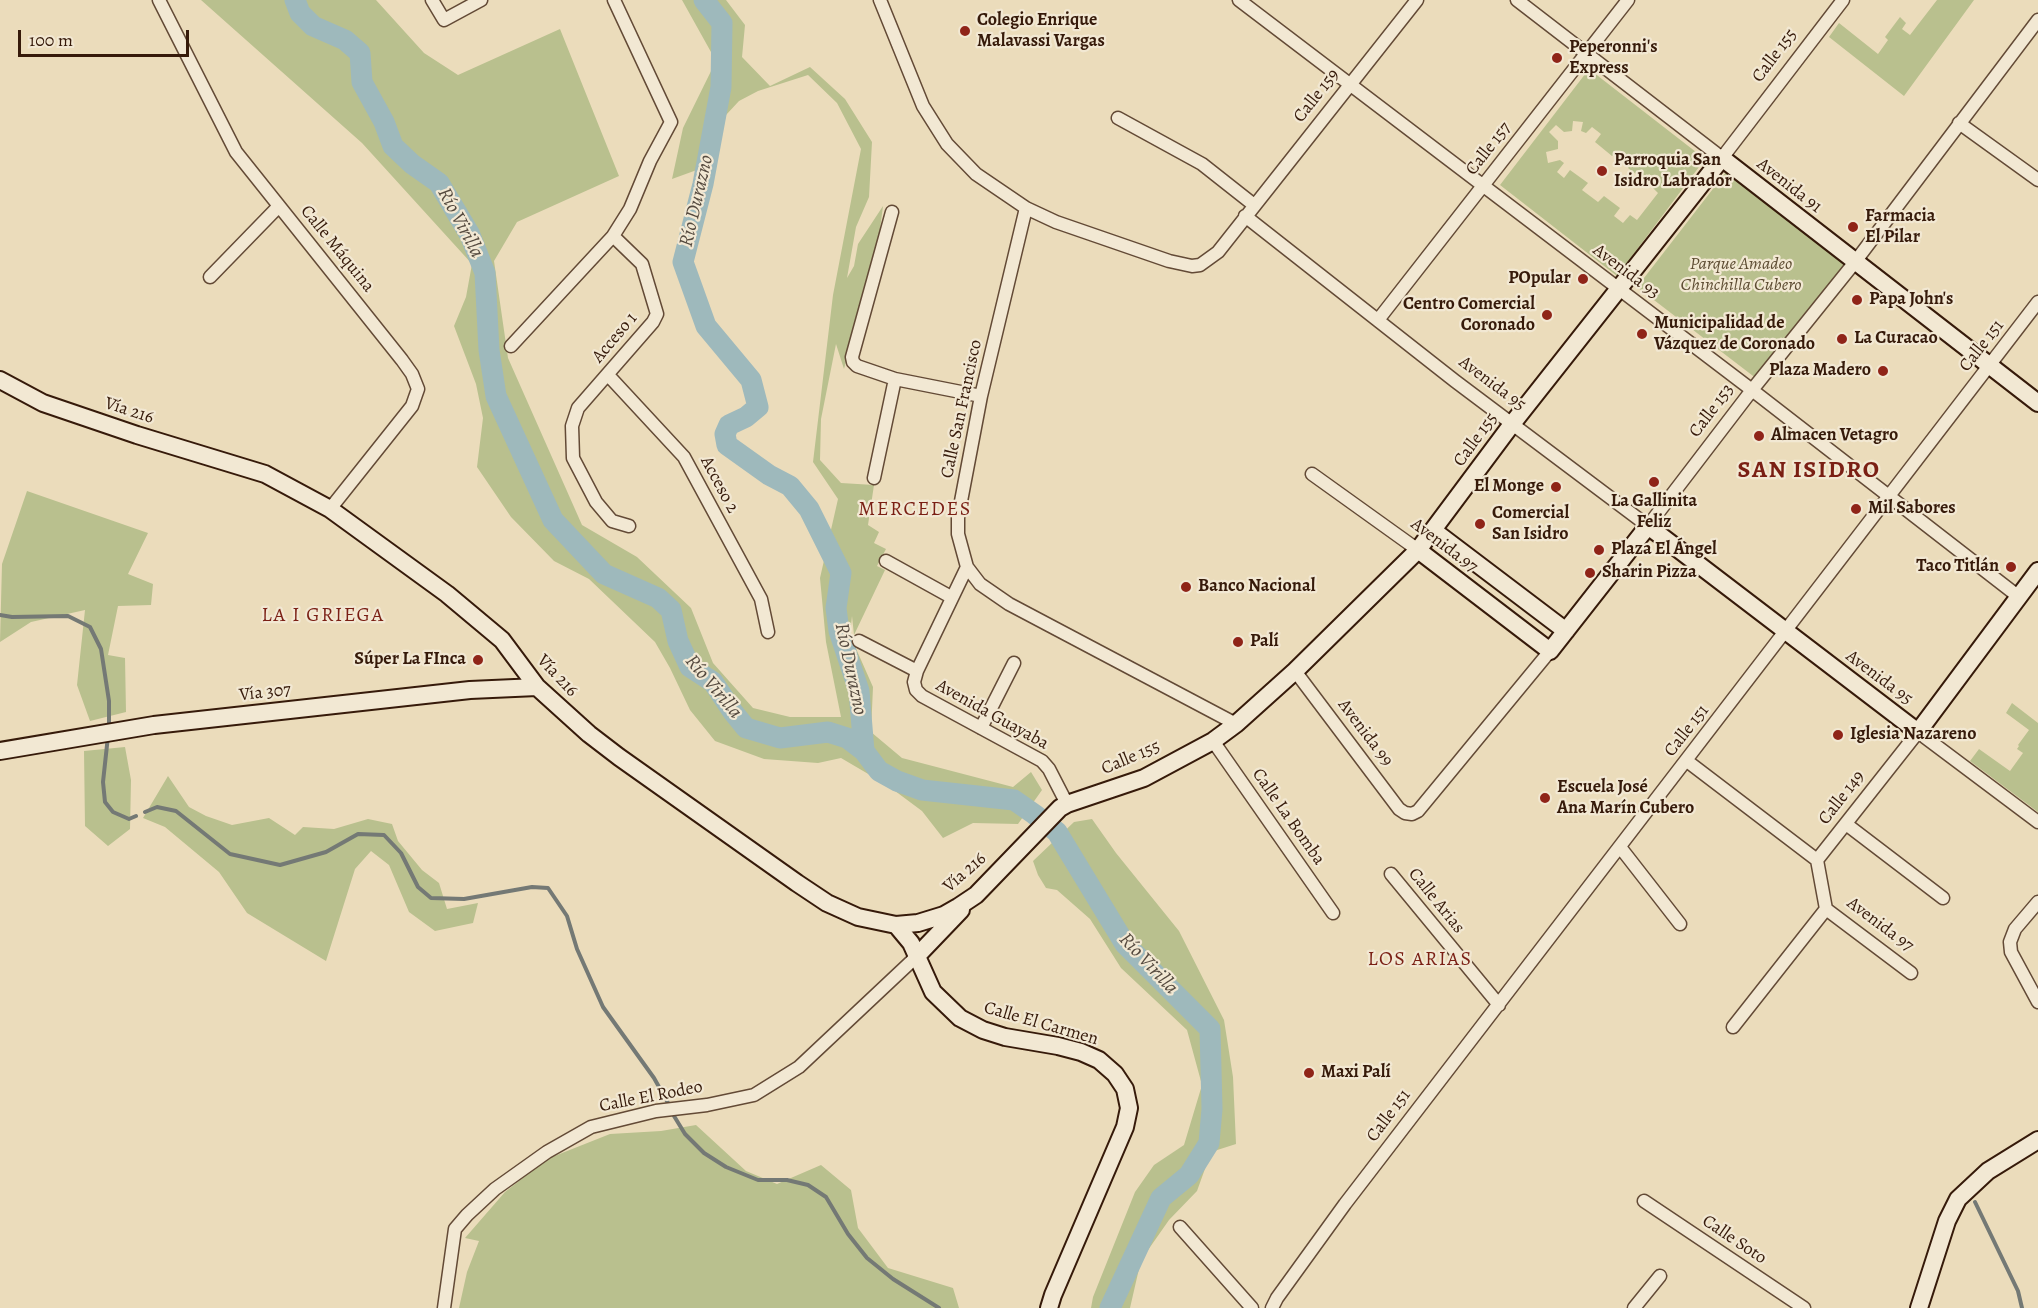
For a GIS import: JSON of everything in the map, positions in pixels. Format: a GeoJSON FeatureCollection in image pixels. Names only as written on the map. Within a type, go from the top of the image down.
{"type":"FeatureCollection","features":[{"type":"Feature","properties":{"kind":"main road","name":"Avenida 91"},"geometry":{"type":"LineString","coordinates":[[1722,158],[2038,403]]}},
{"type":"Feature","properties":{"kind":"main road","name":"Calle 155"},"geometry":{"type":"LineString","coordinates":[[1063,806],[1144,778],[1213,741],[1236,724],[1295,671],[1418,550],[1434,531],[1512,424],[1722,158]]}},
{"type":"Feature","properties":{"kind":"main road","name":"Vía 216"},"geometry":{"type":"LineString","coordinates":[[0,380],[43,403],[137,435],[265,474],[330,509],[447,594],[502,640],[537,687],[589,735],[797,883],[827,903],[858,917],[896,925],[918,923],[944,915],[976,895],[1063,806]]}},
{"type":"Feature","properties":{"kind":"main road","name":"Calle 153"},"geometry":{"type":"LineString","coordinates":[[1550,651],[1648,526]]}},
{"type":"Feature","properties":{"kind":"main road","name":"Avenida 95"},"geometry":{"type":"LineString","coordinates":[[1648,526],[1918,732]]}},
{"type":"Feature","properties":{"kind":"main road","name":"Avenida 97"},"geometry":{"type":"LineString","coordinates":[[1434,531],[1566,631]]}},
{"type":"Feature","properties":{"kind":"main road","name":"Avenida 97"},"geometry":{"type":"LineString","coordinates":[[1418,550],[1550,651]]}},
{"type":"Feature","properties":{"kind":"main road","name":"Calle 149"},"geometry":{"type":"LineString","coordinates":[[1918,732],[2038,571]]}},
{"type":"Feature","properties":{"kind":"main road","name":"Vía 307"},"geometry":{"type":"LineString","coordinates":[[0,751],[154,725],[470,690],[537,687]]}},
{"type":"Feature","properties":{"kind":"main road"},"geometry":{"type":"LineString","coordinates":[[916,957],[976,895]]}},
{"type":"Feature","properties":{"kind":"main road","name":"Calle El Carmen"},"geometry":{"type":"LineString","coordinates":[[896,925],[910,943],[933,992],[960,1018],[983,1030],[1005,1037],[1081,1052],[1099,1060],[1114,1074],[1125,1089],[1129,1108],[1125,1127],[1049,1308]]}},
{"type":"Feature","properties":{"kind":"main road"},"geometry":{"type":"LineString","coordinates":[[1919,1308],[1943,1231],[1958,1199],[1988,1171],[2038,1140]]}},
{"type":"Feature","properties":{"kind":"street","name":"Calle Máquina"},"geometry":{"type":"LineString","coordinates":[[159,0],[236,152],[402,360],[412,374],[418,389],[412,406],[330,509]]}},
{"type":"Feature","properties":{"kind":"street"},"geometry":{"type":"LineString","coordinates":[[432,0],[444,20],[482,0]]}},
{"type":"Feature","properties":{"kind":"street"},"geometry":{"type":"LineString","coordinates":[[512,346],[613,236],[630,209],[650,160],[670,122],[614,0]]}},
{"type":"Feature","properties":{"kind":"street"},"geometry":{"type":"LineString","coordinates":[[880,0],[923,106],[947,144],[976,174],[1026,208],[1089,234],[1168,261],[1192,266],[1200,265],[1218,252],[1245,216]]}},
{"type":"Feature","properties":{"kind":"street","name":"Avenida 93"},"geometry":{"type":"LineString","coordinates":[[1239,0],[1482,187],[1752,390],[2019,597]]}},
{"type":"Feature","properties":{"kind":"street","name":"Calle 159"},"geometry":{"type":"LineString","coordinates":[[1245,216],[1417,0]]}},
{"type":"Feature","properties":{"kind":"street","name":"Avenida 91"},"geometry":{"type":"LineString","coordinates":[[1517,0],[1722,158]]}},
{"type":"Feature","properties":{"kind":"street","name":"Calle 157"},"geometry":{"type":"LineString","coordinates":[[1378,320],[1628,0]]}},
{"type":"Feature","properties":{"kind":"street","name":"Calle 155"},"geometry":{"type":"LineString","coordinates":[[1722,158],[1843,0]]}},
{"type":"Feature","properties":{"kind":"street","name":"Calle 153"},"geometry":{"type":"LineString","coordinates":[[1648,526],[1752,390],[1855,262],[2038,20]]}},
{"type":"Feature","properties":{"kind":"street"},"geometry":{"type":"LineString","coordinates":[[1118,118],[1202,164],[1254,205]]}},
{"type":"Feature","properties":{"kind":"street"},"geometry":{"type":"LineString","coordinates":[[1959,123],[2038,180]]}},
{"type":"Feature","properties":{"kind":"street"},"geometry":{"type":"LineString","coordinates":[[210,278],[279,206]]}},
{"type":"Feature","properties":{"kind":"street","name":"Calle San Francisco"},"geometry":{"type":"LineString","coordinates":[[1026,208],[981,396],[958,517],[958,534],[967,567],[980,584],[1009,604],[1236,724]]}},
{"type":"Feature","properties":{"kind":"street"},"geometry":{"type":"LineString","coordinates":[[892,212],[852,357],[853,362],[857,366],[895,379],[981,396]]}},
{"type":"Feature","properties":{"kind":"street","name":"Avenida 95"},"geometry":{"type":"LineString","coordinates":[[1245,216],[1512,424],[1648,526]]}},
{"type":"Feature","properties":{"kind":"street","name":"Acceso 1"},"geometry":{"type":"LineString","coordinates":[[613,236],[642,264],[657,314],[653,322],[578,408],[572,426],[573,458],[596,502],[612,521],[629,526]]}},
{"type":"Feature","properties":{"kind":"street","name":"Calle 151"},"geometry":{"type":"LineString","coordinates":[[1275,1303],[1352,1194],[2038,302]]}},
{"type":"Feature","properties":{"kind":"street","name":"Acceso 2"},"geometry":{"type":"LineString","coordinates":[[608,375],[684,457],[761,599],[768,632]]}},
{"type":"Feature","properties":{"kind":"street"},"geometry":{"type":"LineString","coordinates":[[874,478],[895,379]]}},
{"type":"Feature","properties":{"kind":"street","name":"Avenida 97"},"geometry":{"type":"LineString","coordinates":[[1312,474],[1418,550]]}},
{"type":"Feature","properties":{"kind":"street"},"geometry":{"type":"LineString","coordinates":[[886,561],[951,597]]}},
{"type":"Feature","properties":{"kind":"street"},"geometry":{"type":"LineString","coordinates":[[918,671],[967,567]]}},
{"type":"Feature","properties":{"kind":"street","name":"Avenida Guayaba"},"geometry":{"type":"LineString","coordinates":[[860,641],[918,671],[914,682],[916,690],[922,696],[1041,761],[1049,769],[1063,806]]}},
{"type":"Feature","properties":{"kind":"street","name":"Calle 153"},"geometry":{"type":"LineString","coordinates":[[1408,814],[1418,811],[1550,651]]}},
{"type":"Feature","properties":{"kind":"street"},"geometry":{"type":"LineString","coordinates":[[981,728],[1014,663]]}},
{"type":"Feature","properties":{"kind":"street","name":"Avenida 99"},"geometry":{"type":"LineString","coordinates":[[1295,671],[1399,808],[1408,814]]}},
{"type":"Feature","properties":{"kind":"street"},"geometry":{"type":"LineString","coordinates":[[1918,732],[2038,822]]}},
{"type":"Feature","properties":{"kind":"street","name":"Calle 149"},"geometry":{"type":"LineString","coordinates":[[1816,860],[1918,732]]}},
{"type":"Feature","properties":{"kind":"street","name":"Calle La Bomba"},"geometry":{"type":"LineString","coordinates":[[1213,741],[1333,913]]}},
{"type":"Feature","properties":{"kind":"street"},"geometry":{"type":"LineString","coordinates":[[1687,761],[1816,860],[1826,909],[1733,1027]]}},
{"type":"Feature","properties":{"kind":"street"},"geometry":{"type":"LineString","coordinates":[[1846,824],[1943,898]]}},
{"type":"Feature","properties":{"kind":"street"},"geometry":{"type":"LineString","coordinates":[[1620,847],[1680,924]]}},
{"type":"Feature","properties":{"kind":"street","name":"Calle Arias"},"geometry":{"type":"LineString","coordinates":[[1391,874],[1498,1005]]}},
{"type":"Feature","properties":{"kind":"street"},"geometry":{"type":"LineString","coordinates":[[2038,902],[2015,929],[2010,942],[2010,952],[2038,1002]]}},
{"type":"Feature","properties":{"kind":"street","name":"Avenida 97"},"geometry":{"type":"LineString","coordinates":[[1826,909],[1911,973]]}},
{"type":"Feature","properties":{"kind":"street","name":"Calle El Rodeo"},"geometry":{"type":"LineString","coordinates":[[444,1308],[455,1229],[466,1215],[495,1189],[548,1152],[591,1127],[656,1112],[707,1105],[754,1095],[799,1067],[916,957]]}},
{"type":"Feature","properties":{"kind":"street","name":"Calle Soto"},"geometry":{"type":"LineString","coordinates":[[1644,1201],[1804,1308]]}},
{"type":"Feature","properties":{"kind":"street"},"geometry":{"type":"LineString","coordinates":[[1180,1227],[1252,1308]]}},
{"type":"Feature","properties":{"kind":"street"},"geometry":{"type":"LineString","coordinates":[[1634,1308],[1660,1276]]}},
{"type":"Feature","properties":{"kind":"green space"},"geometry":{"type":"Polygon","coordinates":[[[201,0],[376,0],[424,53],[458,75],[560,29],[619,176],[517,222],[494,261],[508,358],[582,525],[637,557],[691,608],[713,663],[753,708],[790,717],[841,717],[826,642],[820,578],[838,499],[813,462],[833,295],[861,149],[837,103],[808,75],[758,91],[739,101],[726,115],[716,163],[672,179],[683,128],[716,61],[682,0],[726,0],[745,25],[742,57],[770,86],[810,67],[845,99],[872,142],[869,197],[856,227],[847,278],[854,266],[858,244],[883,206],[879,237],[844,369],[836,344],[821,419],[820,460],[841,483],[874,485],[868,525],[879,532],[874,543],[886,549],[877,566],[885,570],[854,635],[852,616],[850,635],[873,687],[871,732],[902,758],[1013,787],[1031,772],[1042,790],[1018,824],[973,823],[943,838],[922,811],[887,785],[841,758],[818,763],[764,759],[715,741],[690,710],[655,642],[589,579],[554,561],[511,517],[477,467],[483,418],[476,384],[454,326],[466,297],[472,264],[362,143],[201,0]]]}},
{"type":"Feature","properties":{"kind":"green space"},"geometry":{"type":"Polygon","coordinates":[[[1937,0],[1974,0],[1904,96],[1829,37],[1839,23],[1878,54],[1888,40],[1885,37],[1900,17],[1906,23],[1902,29],[1910,35],[1937,0]]]}},
{"type":"Feature","properties":{"kind":"green space"},"geometry":{"type":"Polygon","coordinates":[[[1589,69],[1705,159],[1617,276],[1500,185],[1589,69]],[[1573,121],[1572,131],[1564,132],[1556,125],[1549,132],[1558,141],[1558,149],[1546,152],[1548,163],[1560,160],[1564,163],[1557,172],[1564,178],[1570,170],[1588,183],[1582,190],[1598,202],[1604,196],[1620,208],[1614,216],[1623,223],[1630,215],[1637,220],[1658,193],[1653,188],[1657,181],[1649,174],[1644,180],[1628,168],[1632,163],[1617,151],[1612,156],[1595,142],[1601,134],[1592,127],[1586,133],[1581,131],[1583,122],[1573,121]]]}},
{"type":"Feature","properties":{"kind":"green space","name":"Parque Amadeo Chinchilla Cubero"},"geometry":{"type":"Polygon","coordinates":[[[1726,172],[1845,265],[1757,379],[1637,287],[1726,172]]]}},
{"type":"Feature","properties":{"kind":"green space"},"geometry":{"type":"Polygon","coordinates":[[[27,491],[148,533],[128,574],[153,584],[151,605],[118,606],[108,655],[125,658],[126,712],[90,721],[77,685],[85,610],[31,622],[0,642],[2,564],[27,491]]]}},
{"type":"Feature","properties":{"kind":"green space"},"geometry":{"type":"Polygon","coordinates":[[[2012,703],[2038,723],[2038,812],[1970,761],[1979,749],[2010,771],[2023,753],[2017,749],[2018,745],[2029,730],[2006,713],[2012,703]]]}},
{"type":"Feature","properties":{"kind":"green space"},"geometry":{"type":"Polygon","coordinates":[[[125,747],[131,780],[130,829],[108,846],[85,826],[84,751],[125,747]]]}},
{"type":"Feature","properties":{"kind":"green space"},"geometry":{"type":"Polygon","coordinates":[[[168,776],[189,807],[232,825],[269,818],[295,835],[303,827],[334,829],[368,819],[392,824],[398,841],[422,870],[439,883],[447,909],[478,903],[473,923],[435,931],[409,912],[389,865],[371,851],[355,869],[326,961],[247,913],[219,872],[165,827],[143,818],[168,776]]]}},
{"type":"Feature","properties":{"kind":"green space"},"geometry":{"type":"Polygon","coordinates":[[[1092,819],[1116,853],[1179,931],[1224,1020],[1233,1077],[1236,1144],[1211,1152],[1197,1191],[1169,1220],[1141,1260],[1130,1308],[1091,1308],[1093,1297],[1135,1192],[1154,1165],[1184,1145],[1202,1085],[1187,1030],[1121,968],[1090,919],[1057,890],[1046,888],[1038,875],[1033,861],[1074,822],[1092,819]]]}},
{"type":"Feature","properties":{"kind":"green space"},"geometry":{"type":"Polygon","coordinates":[[[696,1125],[746,1171],[777,1184],[821,1165],[851,1190],[858,1228],[888,1268],[953,1288],[959,1308],[459,1308],[467,1272],[479,1241],[465,1238],[505,1192],[547,1159],[610,1134],[661,1131],[696,1125]]]}},
{"type":"Feature","properties":{"kind":"waterway","name":"Río Virilla"},"geometry":{"type":"LineString","coordinates":[[295,0],[300,13],[313,26],[345,40],[360,53],[362,82],[384,122],[393,146],[412,164],[439,183],[470,235],[485,273],[489,350],[496,396],[553,520],[604,574],[658,598],[671,610],[678,641],[690,667],[713,682],[746,728],[780,738],[828,732],[847,738],[864,751],[879,771],[897,781],[922,790],[1014,800],[1034,814],[1057,832],[1125,944],[1210,1029],[1212,1109],[1209,1143],[1189,1175],[1161,1198],[1110,1308]]}},
{"type":"Feature","properties":{"kind":"waterway","name":"Río Durazno"},"geometry":{"type":"LineString","coordinates":[[704,0],[722,23],[721,87],[703,184],[683,262],[706,326],[751,380],[758,407],[746,417],[729,425],[725,434],[727,445],[769,475],[790,486],[809,509],[841,573],[836,608],[839,631],[859,691],[864,751]]}},
{"type":"Feature","properties":{"kind":"waterway"},"geometry":{"type":"LineString","coordinates":[[0,615],[12,617],[68,616],[90,627],[101,649],[109,701],[109,729]]}},
{"type":"Feature","properties":{"kind":"waterway"},"geometry":{"type":"LineString","coordinates":[[108,736],[103,782],[105,802],[113,812],[129,819],[136,816]]}},
{"type":"Feature","properties":{"kind":"waterway"},"geometry":{"type":"LineString","coordinates":[[145,812],[157,807],[176,811],[230,854],[280,865],[326,852],[358,834],[384,835],[401,853],[418,887],[431,898],[464,899],[532,887],[548,888],[567,916],[577,949],[603,1007],[654,1078],[668,1103]]}},
{"type":"Feature","properties":{"kind":"waterway"},"geometry":{"type":"LineString","coordinates":[[674,1116],[685,1134],[704,1153],[726,1167],[758,1180],[787,1180],[808,1185],[826,1197],[848,1234],[867,1258],[893,1279],[939,1308]]}},
{"type":"Feature","properties":{"kind":"waterway"},"geometry":{"type":"LineString","coordinates":[[1975,1202],[2018,1291],[2022,1308]]}},
{"type":"Feature","properties":{"kind":"place","name":"Colegio Enrique Malavassi Vargas"},"geometry":{"type":"Point","coordinates":[965,31]}},
{"type":"Feature","properties":{"kind":"place","name":"Peperonni's Express"},"geometry":{"type":"Point","coordinates":[1557,58]}},
{"type":"Feature","properties":{"kind":"place","name":"Parroquia San Isidro Labrador"},"geometry":{"type":"Point","coordinates":[1602,171]}},
{"type":"Feature","properties":{"kind":"place","name":"Farmacia El Pilar"},"geometry":{"type":"Point","coordinates":[1853,227]}},
{"type":"Feature","properties":{"kind":"place","name":"POpular"},"geometry":{"type":"Point","coordinates":[1583,279]}},
{"type":"Feature","properties":{"kind":"place","name":"Papa John's"},"geometry":{"type":"Point","coordinates":[1857,300]}},
{"type":"Feature","properties":{"kind":"place","name":"Centro Comercial Coronado"},"geometry":{"type":"Point","coordinates":[1547,315]}},
{"type":"Feature","properties":{"kind":"place","name":"Municipalidad de Vázquez de Coronado"},"geometry":{"type":"Point","coordinates":[1642,334]}},
{"type":"Feature","properties":{"kind":"place","name":"La Curacao"},"geometry":{"type":"Point","coordinates":[1842,339]}},
{"type":"Feature","properties":{"kind":"place","name":"Plaza Madero"},"geometry":{"type":"Point","coordinates":[1883,371]}},
{"type":"Feature","properties":{"kind":"place","name":"Almacen Vetagro"},"geometry":{"type":"Point","coordinates":[1759,436]}},
{"type":"Feature","properties":{"kind":"place","name":"La Gallinita Feliz"},"geometry":{"type":"Point","coordinates":[1654,482]}},
{"type":"Feature","properties":{"kind":"place","name":"El Monge"},"geometry":{"type":"Point","coordinates":[1556,487]}},
{"type":"Feature","properties":{"kind":"place","name":"Mil Sabores"},"geometry":{"type":"Point","coordinates":[1856,509]}},
{"type":"Feature","properties":{"kind":"place","name":"Comercial San Isidro"},"geometry":{"type":"Point","coordinates":[1480,524]}},
{"type":"Feature","properties":{"kind":"place","name":"Plaza El Ángel"},"geometry":{"type":"Point","coordinates":[1599,550]}},
{"type":"Feature","properties":{"kind":"place","name":"Taco Titlán"},"geometry":{"type":"Point","coordinates":[2011,567]}},
{"type":"Feature","properties":{"kind":"place","name":"Sharin Pizza"},"geometry":{"type":"Point","coordinates":[1590,573]}},
{"type":"Feature","properties":{"kind":"place","name":"Banco Nacional"},"geometry":{"type":"Point","coordinates":[1186,587]}},
{"type":"Feature","properties":{"kind":"place","name":"Palí"},"geometry":{"type":"Point","coordinates":[1238,642]}},
{"type":"Feature","properties":{"kind":"place","name":"Súper La FInca"},"geometry":{"type":"Point","coordinates":[478,660]}},
{"type":"Feature","properties":{"kind":"place","name":"Iglesia Nazareno"},"geometry":{"type":"Point","coordinates":[1838,735]}},
{"type":"Feature","properties":{"kind":"place","name":"Escuela José Ana Marín Cubero"},"geometry":{"type":"Point","coordinates":[1545,798]}},
{"type":"Feature","properties":{"kind":"place","name":"Maxi Palí"},"geometry":{"type":"Point","coordinates":[1309,1073]}},
{"type":"Feature","properties":{"kind":"district","name":"SAN ISIDRO"},"geometry":{"type":"Point","coordinates":[1809,471]}},
{"type":"Feature","properties":{"kind":"district","name":"MERCEDES"},"geometry":{"type":"Point","coordinates":[915,510]}},
{"type":"Feature","properties":{"kind":"district","name":"LA I GRIEGA"},"geometry":{"type":"Point","coordinates":[323,616]}},
{"type":"Feature","properties":{"kind":"district","name":"LOS ARIAS"},"geometry":{"type":"Point","coordinates":[1420,960]}}]}
